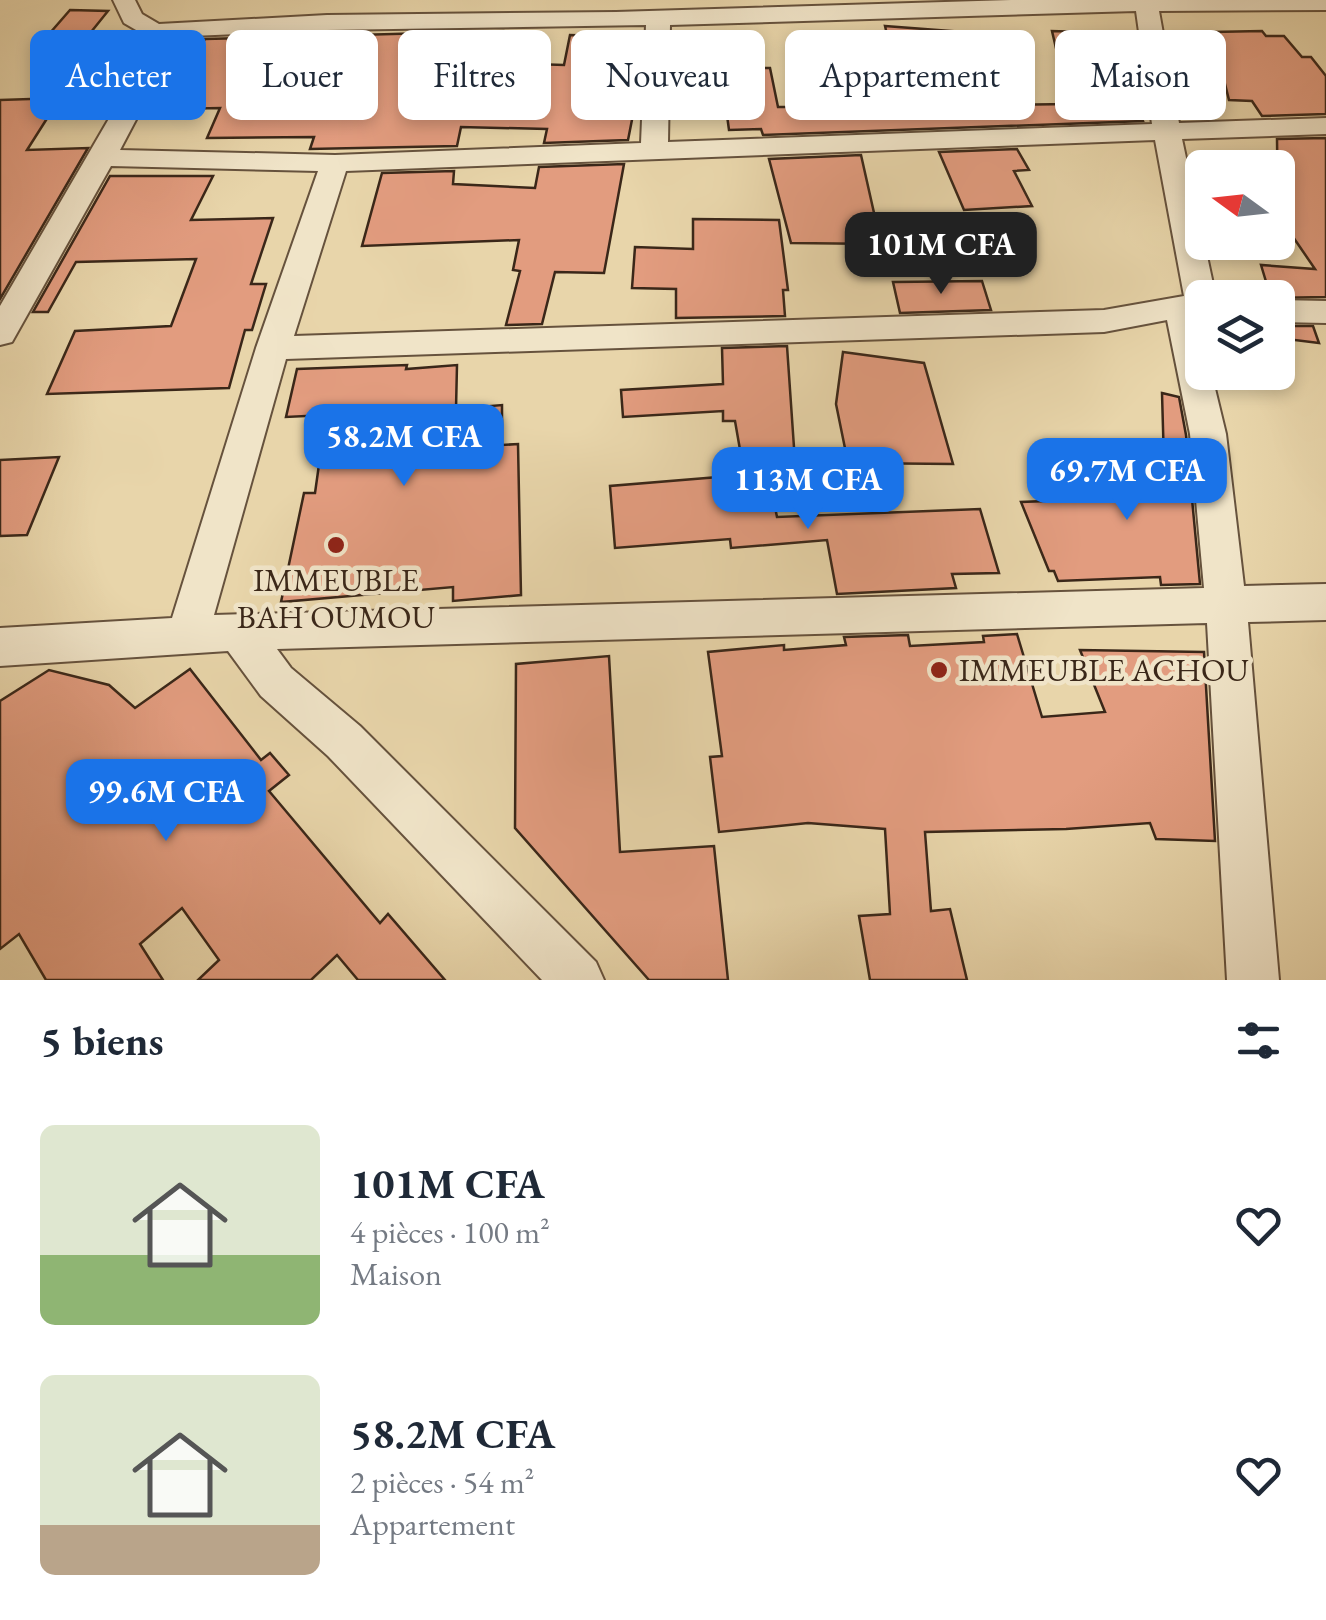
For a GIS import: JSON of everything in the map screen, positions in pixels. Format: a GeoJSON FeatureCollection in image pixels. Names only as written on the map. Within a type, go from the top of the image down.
{"type":"FeatureCollection","features":[{"type":"Feature","properties":{"kind":"street"},"geometry":{"type":"LineString","coordinates":[[124,0],[132,18],[153,30]]}},
{"type":"Feature","properties":{"kind":"street"},"geometry":{"type":"LineString","coordinates":[[164,30],[341,11],[614,10],[658,18],[1146,1],[1326,3]]}},
{"type":"Feature","properties":{"kind":"street"},"geometry":{"type":"LineString","coordinates":[[1146,1],[1190,280]]}},
{"type":"Feature","properties":{"kind":"street"},"geometry":{"type":"LineString","coordinates":[[654,151],[658,18]]}},
{"type":"Feature","properties":{"kind":"street"},"geometry":{"type":"LineString","coordinates":[[0,334],[123,120]]}},
{"type":"Feature","properties":{"kind":"street"},"geometry":{"type":"LineString","coordinates":[[102,158],[335,163],[1326,126]]}},
{"type":"Feature","properties":{"kind":"street"},"geometry":{"type":"LineString","coordinates":[[187,636],[273,348],[335,163]]}},
{"type":"Feature","properties":{"kind":"street"},"geometry":{"type":"LineString","coordinates":[[273,348],[1104,322],[1185,310]]}},
{"type":"Feature","properties":{"kind":"street"},"geometry":{"type":"LineString","coordinates":[[1295,311],[1326,312]]}},
{"type":"Feature","properties":{"kind":"street"},"geometry":{"type":"LineString","coordinates":[[1203,390],[1226,604],[1252,980]]}},
{"type":"Feature","properties":{"kind":"street"},"geometry":{"type":"LineString","coordinates":[[0,647],[238,632],[1326,602]]}},
{"type":"Feature","properties":{"kind":"street"},"geometry":{"type":"LineString","coordinates":[[238,632],[276,682],[344,740],[578,980]]}},
{"type":"Feature","properties":{"kind":"building"},"geometry":{"type":"Polygon","coordinates":[[[70,10],[108,11],[93,30],[53,30],[70,10]]]}},
{"type":"Feature","properties":{"kind":"building"},"geometry":{"type":"Polygon","coordinates":[[[885,26],[937,30],[886,30],[885,26]]]}},
{"type":"Feature","properties":{"kind":"building"},"geometry":{"type":"Polygon","coordinates":[[[1262,31],[1266,36],[1284,36],[1302,57],[1311,57],[1326,76],[1326,114],[1262,116],[1252,101],[1229,100],[1226,32],[1262,31]]]}},
{"type":"Feature","properties":{"kind":"building"},"geometry":{"type":"Polygon","coordinates":[[[378,34],[398,34],[398,120],[551,120],[551,65],[564,65],[571,35],[571,120],[632,120],[628,140],[544,143],[547,129],[461,127],[457,146],[310,149],[314,137],[207,138],[220,108],[206,108],[206,39],[226,38],[226,120],[378,120],[378,34]]]}},
{"type":"Feature","properties":{"kind":"building"},"geometry":{"type":"Polygon","coordinates":[[[765,68],[770,68],[778,107],[785,107],[785,120],[1035,120],[1035,105],[1055,104],[1055,120],[1143,121],[763,135],[761,129],[729,130],[728,120],[765,120],[765,68]]]}},
{"type":"Feature","properties":{"kind":"building"},"geometry":{"type":"Polygon","coordinates":[[[30,99],[30,120],[46,120],[27,150],[88,148],[0,299],[0,100],[30,99]]]}},
{"type":"Feature","properties":{"kind":"building"},"geometry":{"type":"Polygon","coordinates":[[[1326,138],[1326,297],[1295,298],[1295,280],[1266,280],[1261,265],[1315,269],[1295,240],[1295,150],[1277,150],[1277,139],[1326,138]]]}},
{"type":"Feature","properties":{"kind":"building"},"geometry":{"type":"Polygon","coordinates":[[[1017,149],[1029,170],[1014,171],[1032,206],[964,210],[939,152],[1017,149]]]}},
{"type":"Feature","properties":{"kind":"building"},"geometry":{"type":"Polygon","coordinates":[[[861,155],[881,244],[791,243],[769,159],[861,155]]]}},
{"type":"Feature","properties":{"kind":"building"},"geometry":{"type":"Polygon","coordinates":[[[624,164],[604,273],[555,272],[542,324],[506,325],[520,271],[513,270],[519,240],[362,246],[382,173],[454,171],[453,184],[535,188],[539,167],[624,164]]]}},
{"type":"Feature","properties":{"kind":"building"},"geometry":{"type":"Polygon","coordinates":[[[110,176],[213,176],[191,220],[273,218],[251,284],[266,284],[252,330],[245,330],[229,388],[47,394],[75,331],[171,326],[196,259],[76,262],[48,312],[33,312],[110,176]]]}},
{"type":"Feature","properties":{"kind":"building"},"geometry":{"type":"Polygon","coordinates":[[[693,219],[779,220],[788,290],[783,290],[785,316],[676,318],[676,289],[632,288],[635,247],[693,249],[693,219]]]}},
{"type":"Feature","properties":{"kind":"building"},"geometry":{"type":"Polygon","coordinates":[[[982,281],[991,310],[900,313],[893,282],[982,281]]]}},
{"type":"Feature","properties":{"kind":"building"},"geometry":{"type":"Polygon","coordinates":[[[1295,326],[1313,326],[1319,343],[1295,340],[1295,326]]]}},
{"type":"Feature","properties":{"kind":"building"},"geometry":{"type":"Polygon","coordinates":[[[787,346],[795,462],[742,461],[735,421],[723,421],[723,411],[623,417],[621,390],[723,384],[722,348],[787,346]]]}},
{"type":"Feature","properties":{"kind":"building"},"geometry":{"type":"Polygon","coordinates":[[[843,352],[924,363],[953,464],[848,463],[836,404],[843,352]]]}},
{"type":"Feature","properties":{"kind":"building"},"geometry":{"type":"Polygon","coordinates":[[[407,365],[406,369],[457,365],[456,409],[502,405],[502,445],[518,444],[521,595],[453,601],[453,587],[281,602],[304,493],[315,493],[326,415],[286,417],[297,369],[407,365]]]}},
{"type":"Feature","properties":{"kind":"building"},"geometry":{"type":"Polygon","coordinates":[[[1162,393],[1179,397],[1200,584],[1161,585],[1160,577],[1058,581],[1054,571],[1049,571],[1021,502],[1150,497],[1146,463],[1164,463],[1162,393]]]}},
{"type":"Feature","properties":{"kind":"building"},"geometry":{"type":"Polygon","coordinates":[[[59,457],[27,535],[0,536],[0,460],[59,457]]]}},
{"type":"Feature","properties":{"kind":"building"},"geometry":{"type":"Polygon","coordinates":[[[768,473],[777,517],[980,509],[999,573],[952,574],[956,588],[837,594],[827,540],[731,548],[730,539],[615,548],[610,486],[768,473]]]}},
{"type":"Feature","properties":{"kind":"building"},"geometry":{"type":"Polygon","coordinates":[[[1017,634],[1042,717],[1105,712],[1080,650],[1204,652],[1215,841],[1156,839],[1150,823],[925,832],[931,911],[950,909],[967,980],[870,980],[859,916],[890,914],[885,829],[808,823],[719,832],[710,757],[722,756],[708,652],[784,645],[784,650],[846,645],[844,637],[908,635],[910,646],[984,642],[983,636],[1017,634]]]}},
{"type":"Feature","properties":{"kind":"building"},"geometry":{"type":"Polygon","coordinates":[[[609,656],[620,852],[714,846],[728,980],[649,980],[515,828],[516,664],[609,656]]]}},
{"type":"Feature","properties":{"kind":"building"},"geometry":{"type":"Polygon","coordinates":[[[190,669],[261,760],[270,753],[289,775],[269,791],[380,923],[388,914],[445,980],[358,980],[337,955],[311,980],[198,980],[219,960],[182,908],[140,944],[163,980],[46,980],[19,934],[0,949],[0,701],[49,670],[109,685],[135,708],[190,669]]]}},
{"type":"Feature","properties":{"kind":"place","name":"IMMEUBLE BAH OUMOU"},"geometry":{"type":"Point","coordinates":[336,545]}},
{"type":"Feature","properties":{"kind":"place","name":"IMMEUBLE ACHOU"},"geometry":{"type":"Point","coordinates":[939,670]}}]}
